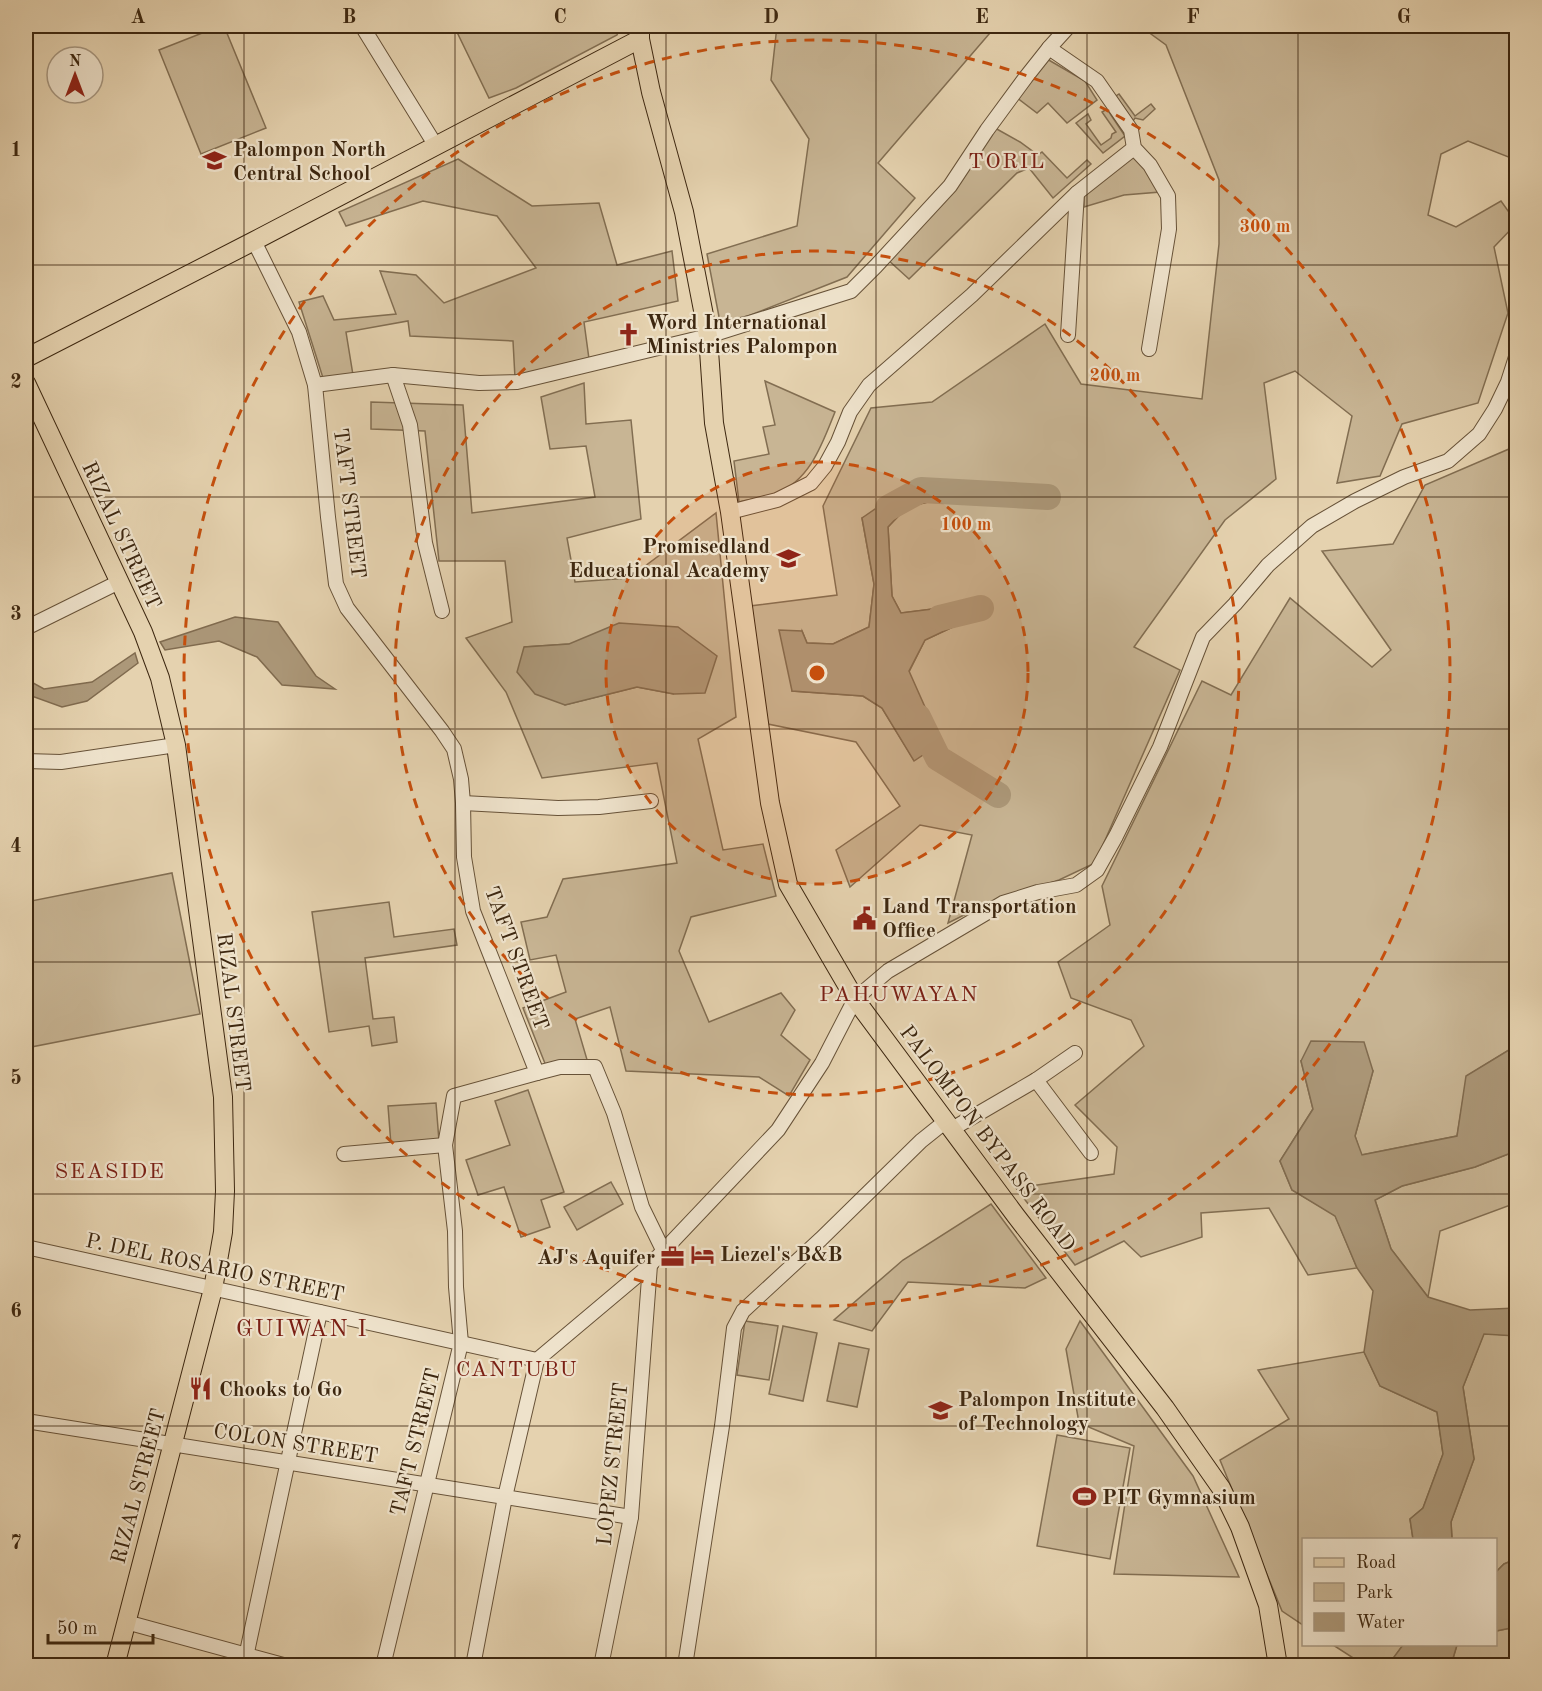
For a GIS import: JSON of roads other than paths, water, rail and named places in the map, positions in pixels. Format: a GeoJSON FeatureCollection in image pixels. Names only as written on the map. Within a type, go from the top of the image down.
{"type":"FeatureCollection","features":[{"type":"Feature","properties":{"kind":"main road"},"geometry":{"type":"LineString","coordinates":[[26,358],[436,146],[640,32]]}},
{"type":"Feature","properties":{"kind":"main road","name":"PALOMPON BYPASS ROAD"},"geometry":{"type":"LineString","coordinates":[[640,32],[651,92],[684,212],[708,336],[714,423],[730,512],[770,803],[788,884],[855,999],[1016,1216],[1165,1408],[1221,1488],[1240,1527],[1268,1605],[1278,1665]]}},
{"type":"Feature","properties":{"kind":"main road","name":"RIZAL STREET"},"geometry":{"type":"LineString","coordinates":[[26,383],[143,632],[160,678],[176,745],[223,1097],[225,1191],[223,1232],[213,1288],[115,1665]]}},
{"type":"Feature","properties":{"kind":"street"},"geometry":{"type":"LineString","coordinates":[[362,26],[436,146]]}},
{"type":"Feature","properties":{"kind":"street"},"geometry":{"type":"LineString","coordinates":[[315,385],[393,375],[479,383],[518,382],[708,336],[851,291],[950,186],[987,130],[1049,48],[1069,26]]}},
{"type":"Feature","properties":{"kind":"street"},"geometry":{"type":"LineString","coordinates":[[1049,48],[1097,81],[1131,130],[1134,148],[1150,165],[1168,196],[1169,229],[1149,349]]}},
{"type":"Feature","properties":{"kind":"street"},"geometry":{"type":"LineString","coordinates":[[730,512],[777,500],[811,483],[825,466],[850,412],[870,385],[972,295],[1077,193],[1134,148]]}},
{"type":"Feature","properties":{"kind":"street"},"geometry":{"type":"LineString","coordinates":[[1068,335],[1077,193]]}},
{"type":"Feature","properties":{"kind":"street","name":"TAFT STREET"},"geometry":{"type":"LineString","coordinates":[[254,241],[299,332],[315,385],[336,584],[347,608],[454,749],[464,803],[464,857],[473,911],[537,1073],[454,1096],[445,1145],[455,1231],[456,1287],[461,1343],[383,1665]]}},
{"type":"Feature","properties":{"kind":"street"},"geometry":{"type":"LineString","coordinates":[[473,1665],[506,1497],[537,1360],[650,1265],[778,1130],[822,1062],[855,999],[888,971],[1003,903],[1038,892],[1076,885],[1097,870],[1160,747],[1203,637],[1268,565],[1312,526],[1355,501],[1404,477],[1448,461],[1479,434],[1508,382],[1516,357]]}},
{"type":"Feature","properties":{"kind":"street"},"geometry":{"type":"LineString","coordinates":[[393,375],[410,425],[425,543],[442,611]]}},
{"type":"Feature","properties":{"kind":"street"},"geometry":{"type":"LineString","coordinates":[[26,628],[119,582]]}},
{"type":"Feature","properties":{"kind":"street"},"geometry":{"type":"LineString","coordinates":[[26,761],[73,760],[176,745]]}},
{"type":"Feature","properties":{"kind":"street"},"geometry":{"type":"LineString","coordinates":[[464,803],[558,808],[599,807],[651,801]]}},
{"type":"Feature","properties":{"kind":"street"},"geometry":{"type":"LineString","coordinates":[[685,1665],[722,1426],[734,1328],[743,1311],[821,1239],[921,1141],[1036,1080],[1075,1053]]}},
{"type":"Feature","properties":{"kind":"street"},"geometry":{"type":"LineString","coordinates":[[537,1073],[560,1067],[596,1067],[614,1113],[642,1207],[663,1250]]}},
{"type":"Feature","properties":{"kind":"street"},"geometry":{"type":"LineString","coordinates":[[1036,1080],[1091,1153]]}},
{"type":"Feature","properties":{"kind":"street"},"geometry":{"type":"LineString","coordinates":[[344,1154],[445,1145]]}},
{"type":"Feature","properties":{"kind":"street","name":"P. DEL ROSARIO STREET"},"geometry":{"type":"LineString","coordinates":[[26,1247],[537,1360]]}},
{"type":"Feature","properties":{"kind":"street","name":"LOPEZ STREET"},"geometry":{"type":"LineString","coordinates":[[601,1665],[631,1517],[650,1265]]}},
{"type":"Feature","properties":{"kind":"street"},"geometry":{"type":"LineString","coordinates":[[245,1660],[320,1312]]}},
{"type":"Feature","properties":{"kind":"street","name":"COLON STREET"},"geometry":{"type":"LineString","coordinates":[[26,1421],[631,1517]]}},
{"type":"Feature","properties":{"kind":"street"},"geometry":{"type":"LineString","coordinates":[[126,1623],[245,1660],[287,1665]]}},
{"type":"Feature","properties":{"kind":"water"},"geometry":{"type":"Polygon","coordinates":[[[944,487],[945,498],[907,507],[888,527],[892,596],[901,613],[972,604],[974,617],[925,640],[909,671],[941,743],[914,761],[882,708],[863,696],[792,691],[779,630],[802,631],[807,643],[833,644],[869,627],[874,584],[862,518],[891,498],[944,487]]]}},
{"type":"Feature","properties":{"kind":"water"},"geometry":{"type":"Polygon","coordinates":[[[235,617],[278,622],[316,676],[335,689],[282,685],[257,657],[219,641],[165,650],[160,642],[235,617]]]}},
{"type":"Feature","properties":{"kind":"water"},"geometry":{"type":"Polygon","coordinates":[[[619,623],[678,627],[717,656],[705,693],[674,694],[637,687],[565,705],[535,694],[517,672],[524,647],[569,644],[619,623]]]}},
{"type":"Feature","properties":{"kind":"water"},"geometry":{"type":"Polygon","coordinates":[[[135,653],[138,663],[87,701],[62,707],[26,694],[26,679],[44,689],[92,682],[135,653]]]}},
{"type":"Feature","properties":{"kind":"water"},"geometry":{"type":"Polygon","coordinates":[[[1311,1041],[1364,1042],[1373,1071],[1355,1136],[1362,1155],[1457,1136],[1466,1076],[1514,1047],[1516,1043],[1516,1151],[1475,1167],[1402,1186],[1375,1200],[1391,1249],[1428,1297],[1470,1310],[1516,1308],[1516,1336],[1484,1334],[1463,1387],[1474,1459],[1451,1522],[1452,1538],[1413,1538],[1410,1519],[1423,1508],[1443,1454],[1437,1412],[1380,1386],[1364,1352],[1373,1291],[1357,1268],[1335,1216],[1292,1190],[1280,1161],[1313,1109],[1301,1061],[1311,1041]]]}},
{"type":"Feature","properties":{"kind":"water"},"geometry":{"type":"Polygon","coordinates":[[[1516,1559],[1516,1627],[1497,1631],[1497,1571],[1504,1564],[1516,1559]]]}},
{"type":"Feature","properties":{"kind":"water"},"geometry":{"type":"Polygon","coordinates":[[[1402,1646],[1457,1646],[1451,1665],[1388,1665],[1402,1646]]]}},
{"type":"Feature","properties":{"kind":"waterway"},"geometry":{"type":"LineString","coordinates":[[888,508],[921,490],[1048,497]]}},
{"type":"Feature","properties":{"kind":"waterway"},"geometry":{"type":"LineString","coordinates":[[940,618],[981,608]]}},
{"type":"Feature","properties":{"kind":"waterway"},"geometry":{"type":"LineString","coordinates":[[918,717],[938,758],[998,795]]}},
{"type":"Feature","properties":{"kind":"place","name":"Palompon North Central School"},"geometry":{"type":"Point","coordinates":[215,161]}},
{"type":"Feature","properties":{"kind":"place","name":"Word International Ministries Palompon"},"geometry":{"type":"Point","coordinates":[628,334]}},
{"type":"Feature","properties":{"kind":"place","name":"Promisedland Educational Academy"},"geometry":{"type":"Point","coordinates":[788,558]}},
{"type":"Feature","properties":{"kind":"place","name":"Land Transportation Office"},"geometry":{"type":"Point","coordinates":[864,918]}},
{"type":"Feature","properties":{"kind":"place","name":"Liezel's B&B"},"geometry":{"type":"Point","coordinates":[702,1254]}},
{"type":"Feature","properties":{"kind":"place","name":"AJ's Aquifer"},"geometry":{"type":"Point","coordinates":[673,1257]}},
{"type":"Feature","properties":{"kind":"place","name":"Chooks to Go"},"geometry":{"type":"Point","coordinates":[201,1389]}},
{"type":"Feature","properties":{"kind":"place","name":"Palompon Institute of Technology"},"geometry":{"type":"Point","coordinates":[940,1411]}},
{"type":"Feature","properties":{"kind":"place","name":"PIT Gymnasium"},"geometry":{"type":"Point","coordinates":[1084,1497]}},
{"type":"Feature","properties":{"kind":"district","name":"TORIL"},"geometry":{"type":"Point","coordinates":[1007,160]}},
{"type":"Feature","properties":{"kind":"district","name":"PAHUWAYAN"},"geometry":{"type":"Point","coordinates":[899,993]}},
{"type":"Feature","properties":{"kind":"district","name":"SEASIDE"},"geometry":{"type":"Point","coordinates":[110,1170]}},
{"type":"Feature","properties":{"kind":"district","name":"GUIWAN I"},"geometry":{"type":"Point","coordinates":[302,1328]}},
{"type":"Feature","properties":{"kind":"district","name":"CANTUBU"},"geometry":{"type":"Point","coordinates":[517,1368]}}]}
